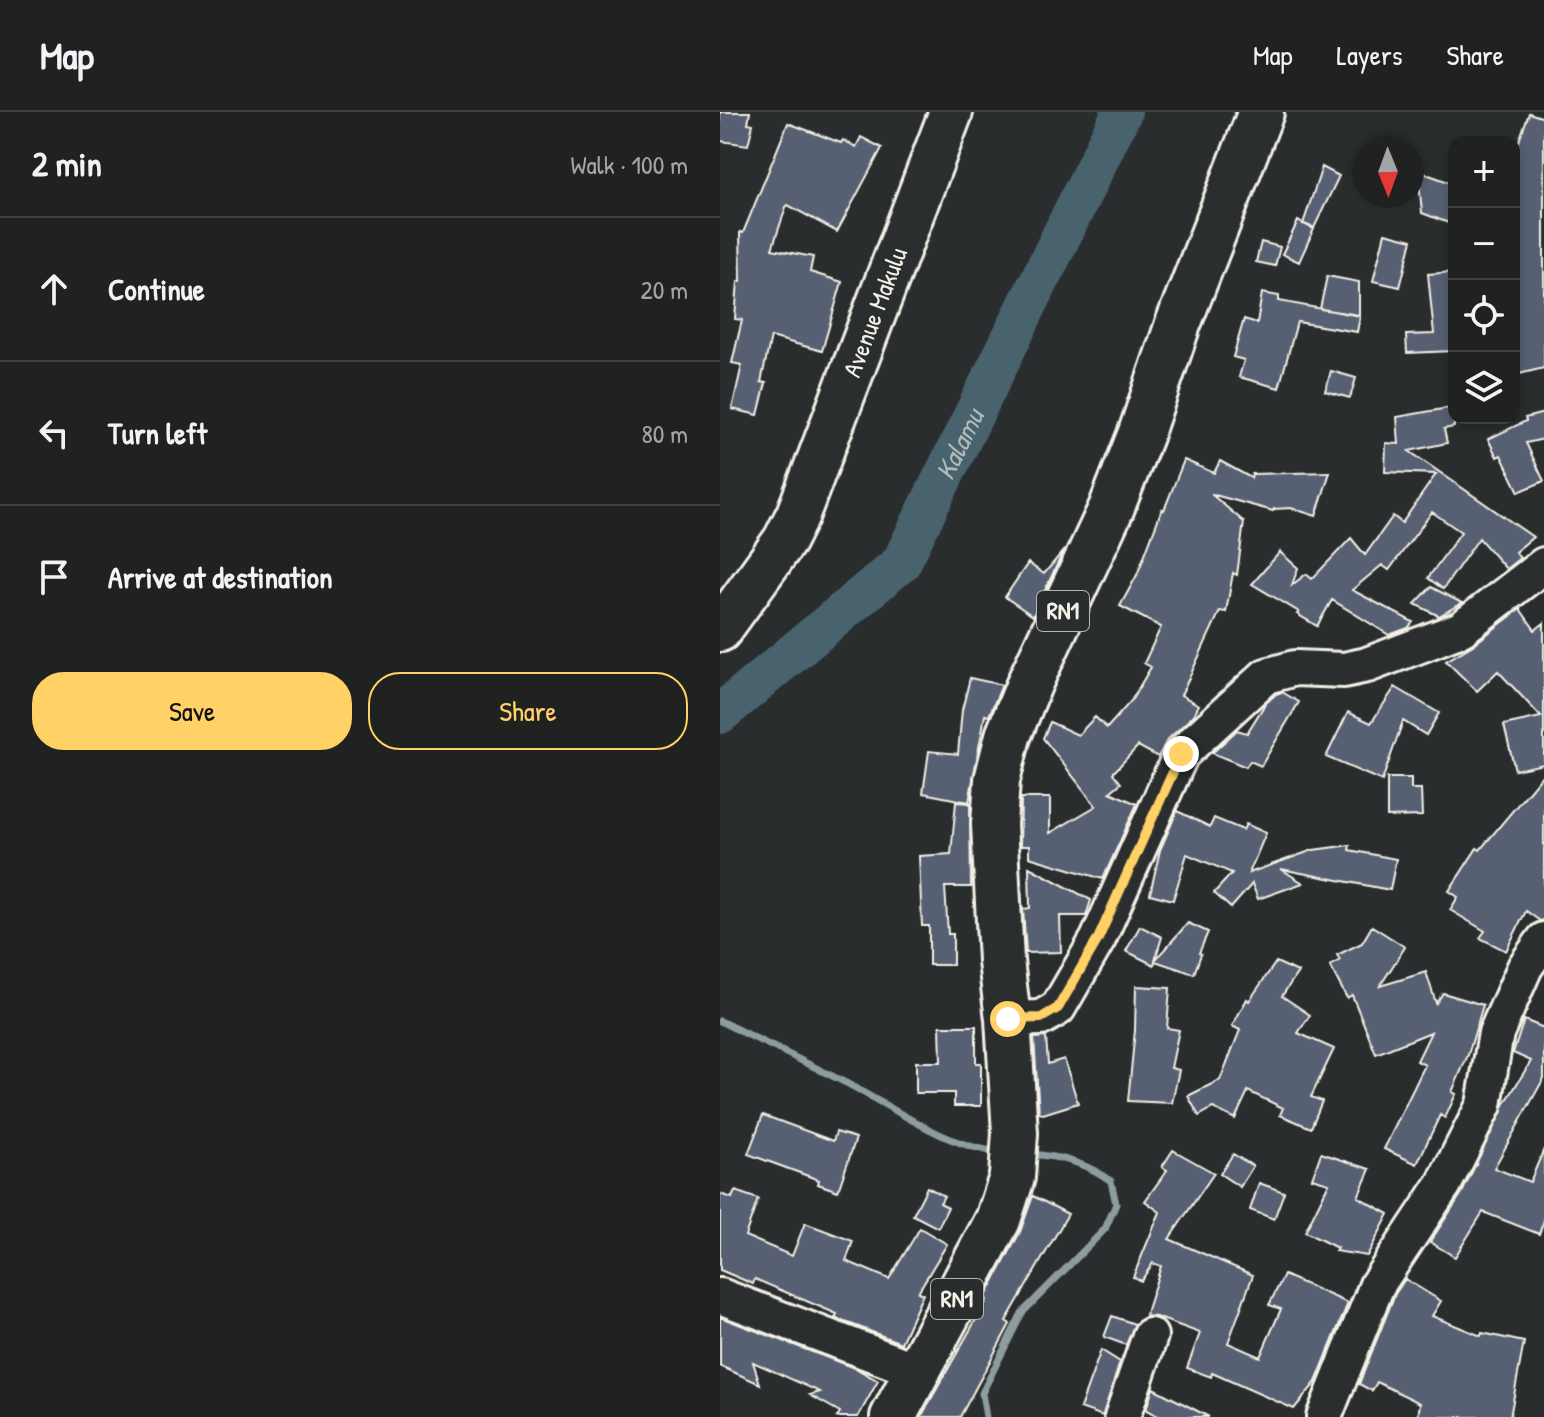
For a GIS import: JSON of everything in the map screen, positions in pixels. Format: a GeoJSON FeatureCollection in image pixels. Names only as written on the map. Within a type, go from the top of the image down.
{"type":"FeatureCollection","features":[{"type":"Feature","properties":{"kind":"highway","name":"RN1"},"geometry":{"type":"LineString","coordinates":[[893,1417],[998,1220],[1012,1177],[1015,1133],[994,824],[997,780],[1008,736],[1111,509],[1178,324],[1261,112]]}},
{"type":"Feature","properties":{"kind":"main road","name":"Avenue Makulu"},"geometry":{"type":"LineString","coordinates":[[720,630],[785,540],[798,514],[951,112]]}},
{"type":"Feature","properties":{"kind":"street"},"geometry":{"type":"LineString","coordinates":[[1008,1019],[1041,1018],[1058,1008],[1098,939],[1181,754],[1266,676],[1295,668],[1355,668],[1461,629],[1544,565]]}},
{"type":"Feature","properties":{"kind":"street"},"geometry":{"type":"LineString","coordinates":[[1324,1417],[1377,1285],[1444,1184],[1484,1105],[1496,1033],[1525,967],[1544,940]]}},
{"type":"Feature","properties":{"kind":"street"},"geometry":{"type":"LineString","coordinates":[[720,1296],[918,1371]]}},
{"type":"Feature","properties":{"kind":"street"},"geometry":{"type":"LineString","coordinates":[[1122,1417],[1150,1336]]}},
{"type":"Feature","properties":{"kind":"building"},"geometry":{"type":"Polygon","coordinates":[[[720,112],[750,112],[748,123],[753,124],[748,145],[720,141],[720,112]]]}},
{"type":"Feature","properties":{"kind":"building"},"geometry":{"type":"Polygon","coordinates":[[[1529,113],[1544,118],[1544,368],[1520,374],[1520,208],[1520,138],[1529,113]]]}},
{"type":"Feature","properties":{"kind":"building"},"geometry":{"type":"Polygon","coordinates":[[[788,123],[856,147],[861,137],[882,148],[837,232],[788,205],[786,207],[772,249],[813,257],[810,272],[842,282],[822,351],[771,337],[761,382],[766,383],[758,415],[732,409],[742,365],[732,363],[742,320],[735,319],[738,281],[741,281],[740,232],[743,233],[788,123]]]}},
{"type":"Feature","properties":{"kind":"building"},"geometry":{"type":"Polygon","coordinates":[[[1322,167],[1339,176],[1314,228],[1304,224],[1314,229],[1299,262],[1282,254],[1298,221],[1303,224],[1322,167]]]}},
{"type":"Feature","properties":{"kind":"building"},"geometry":{"type":"Polygon","coordinates":[[[1424,173],[1448,182],[1448,223],[1422,213],[1424,173]]]}},
{"type":"Feature","properties":{"kind":"building"},"geometry":{"type":"Polygon","coordinates":[[[1385,233],[1412,240],[1400,287],[1373,281],[1385,233]]]}},
{"type":"Feature","properties":{"kind":"building"},"geometry":{"type":"Polygon","coordinates":[[[1261,242],[1280,247],[1275,266],[1256,262],[1261,242]]]}},
{"type":"Feature","properties":{"kind":"building"},"geometry":{"type":"Polygon","coordinates":[[[1448,272],[1448,351],[1407,353],[1406,335],[1434,334],[1428,274],[1448,272]]]}},
{"type":"Feature","properties":{"kind":"building"},"geometry":{"type":"Polygon","coordinates":[[[1327,276],[1359,282],[1359,315],[1320,309],[1327,276]]]}},
{"type":"Feature","properties":{"kind":"building"},"geometry":{"type":"Polygon","coordinates":[[[1262,293],[1279,296],[1279,301],[1360,316],[1357,332],[1297,322],[1279,388],[1239,377],[1244,360],[1233,357],[1244,319],[1257,323],[1262,293]]]}},
{"type":"Feature","properties":{"kind":"building"},"geometry":{"type":"Polygon","coordinates":[[[1331,371],[1356,378],[1350,398],[1325,391],[1331,371]]]}},
{"type":"Feature","properties":{"kind":"building"},"geometry":{"type":"Polygon","coordinates":[[[1448,408],[1448,424],[1454,424],[1454,427],[1444,429],[1447,443],[1409,451],[1533,537],[1515,552],[1520,558],[1506,569],[1479,538],[1443,589],[1428,578],[1461,532],[1432,512],[1389,570],[1382,565],[1352,590],[1413,622],[1408,628],[1389,635],[1332,600],[1317,626],[1252,584],[1280,552],[1298,568],[1292,585],[1306,574],[1312,579],[1351,538],[1365,555],[1393,516],[1402,523],[1436,474],[1385,472],[1386,443],[1399,444],[1397,417],[1448,408]]]}},
{"type":"Feature","properties":{"kind":"building"},"geometry":{"type":"Polygon","coordinates":[[[1544,413],[1544,439],[1526,443],[1544,481],[1519,492],[1501,455],[1497,457],[1488,439],[1526,421],[1525,418],[1544,413]]]}},
{"type":"Feature","properties":{"kind":"building"},"geometry":{"type":"Polygon","coordinates":[[[1184,460],[1214,473],[1220,461],[1251,478],[1252,474],[1330,472],[1316,516],[1291,508],[1273,511],[1211,494],[1244,522],[1237,575],[1233,573],[1226,612],[1220,611],[1181,695],[1199,705],[1193,716],[1167,740],[1158,757],[1138,746],[1113,773],[1121,783],[1110,792],[1137,804],[1103,879],[1029,857],[1029,846],[1020,846],[1021,798],[1050,798],[1050,833],[1096,806],[1043,738],[1050,722],[1078,735],[1095,717],[1107,728],[1131,701],[1151,667],[1144,663],[1161,627],[1120,606],[1137,575],[1184,460]]]}},
{"type":"Feature","properties":{"kind":"building"},"geometry":{"type":"Polygon","coordinates":[[[1064,550],[1033,616],[1005,597],[1028,563],[1044,574],[1064,550]]]}},
{"type":"Feature","properties":{"kind":"building"},"geometry":{"type":"Polygon","coordinates":[[[1431,587],[1462,603],[1439,616],[1415,604],[1431,587]]]}},
{"type":"Feature","properties":{"kind":"building"},"geometry":{"type":"Polygon","coordinates":[[[1520,609],[1535,630],[1544,623],[1544,764],[1515,770],[1504,725],[1541,717],[1498,671],[1477,691],[1446,661],[1473,645],[1520,609]]]}},
{"type":"Feature","properties":{"kind":"building"},"geometry":{"type":"Polygon","coordinates":[[[970,678],[1002,685],[989,716],[985,715],[969,802],[923,793],[929,751],[958,754],[962,710],[970,678]]]}},
{"type":"Feature","properties":{"kind":"building"},"geometry":{"type":"Polygon","coordinates":[[[1395,687],[1439,713],[1426,735],[1403,721],[1382,781],[1326,757],[1348,712],[1371,723],[1395,687]]]}},
{"type":"Feature","properties":{"kind":"building"},"geometry":{"type":"Polygon","coordinates":[[[1282,692],[1299,702],[1261,766],[1250,761],[1246,767],[1212,753],[1237,730],[1247,733],[1265,704],[1282,692]]]}},
{"type":"Feature","properties":{"kind":"building"},"geometry":{"type":"Polygon","coordinates":[[[1544,773],[1544,920],[1540,921],[1526,911],[1506,951],[1480,938],[1485,931],[1450,910],[1458,897],[1449,891],[1477,848],[1480,850],[1544,773]]]}},
{"type":"Feature","properties":{"kind":"building"},"geometry":{"type":"Polygon","coordinates":[[[1387,778],[1411,778],[1411,789],[1421,789],[1422,816],[1387,817],[1387,778]]]}},
{"type":"Feature","properties":{"kind":"building"},"geometry":{"type":"Polygon","coordinates":[[[956,802],[970,803],[971,887],[945,887],[948,934],[953,934],[953,965],[929,965],[929,926],[922,926],[919,856],[951,854],[956,802]]]}},
{"type":"Feature","properties":{"kind":"building"},"geometry":{"type":"Polygon","coordinates":[[[1177,811],[1210,827],[1214,818],[1243,830],[1246,824],[1266,833],[1249,873],[1313,850],[1350,845],[1349,850],[1396,859],[1390,890],[1281,869],[1303,883],[1258,899],[1252,884],[1231,908],[1214,893],[1232,873],[1187,854],[1173,900],[1150,894],[1160,850],[1177,811]]]}},
{"type":"Feature","properties":{"kind":"building"},"geometry":{"type":"Polygon","coordinates":[[[1029,867],[1091,900],[1086,916],[1060,916],[1061,952],[1026,953],[1023,909],[1030,908],[1029,867]]]}},
{"type":"Feature","properties":{"kind":"building"},"geometry":{"type":"Polygon","coordinates":[[[1188,923],[1208,932],[1194,974],[1155,961],[1154,965],[1126,951],[1140,926],[1162,937],[1155,960],[1188,923]]]}},
{"type":"Feature","properties":{"kind":"building"},"geometry":{"type":"Polygon","coordinates":[[[1372,926],[1405,947],[1380,986],[1426,972],[1436,1003],[1443,993],[1483,1005],[1468,1055],[1452,1092],[1456,1094],[1445,1118],[1440,1115],[1417,1164],[1384,1149],[1425,1065],[1417,1061],[1431,1032],[1376,1054],[1352,995],[1347,998],[1330,966],[1340,960],[1337,955],[1362,943],[1372,926]]]}},
{"type":"Feature","properties":{"kind":"building"},"geometry":{"type":"Polygon","coordinates":[[[1276,962],[1298,972],[1282,996],[1310,1015],[1298,1033],[1334,1049],[1311,1097],[1322,1101],[1311,1128],[1280,1115],[1283,1108],[1248,1091],[1235,1119],[1213,1108],[1199,1116],[1188,1096],[1220,1080],[1240,1030],[1232,1026],[1247,999],[1249,1001],[1276,962]]]}},
{"type":"Feature","properties":{"kind":"building"},"geometry":{"type":"Polygon","coordinates":[[[1136,986],[1170,988],[1167,1028],[1179,1030],[1171,1068],[1179,1070],[1172,1103],[1128,1101],[1136,986]]]}},
{"type":"Feature","properties":{"kind":"building"},"geometry":{"type":"Polygon","coordinates":[[[1524,1020],[1544,1028],[1544,1078],[1494,1168],[1530,1182],[1544,1149],[1544,1220],[1539,1234],[1483,1212],[1455,1257],[1430,1242],[1462,1193],[1504,1105],[1531,1061],[1513,1053],[1524,1020]]]}},
{"type":"Feature","properties":{"kind":"building"},"geometry":{"type":"Polygon","coordinates":[[[940,1026],[976,1026],[976,1063],[981,1063],[981,1106],[954,1106],[954,1093],[916,1093],[916,1062],[941,1062],[940,1026]]]}},
{"type":"Feature","properties":{"kind":"building"},"geometry":{"type":"Polygon","coordinates":[[[1046,1037],[1048,1064],[1064,1059],[1078,1103],[1043,1114],[1039,1113],[1034,1038],[1046,1037]]]}},
{"type":"Feature","properties":{"kind":"building"},"geometry":{"type":"Polygon","coordinates":[[[763,1115],[833,1141],[836,1132],[856,1138],[838,1191],[818,1184],[819,1180],[748,1154],[763,1115]]]}},
{"type":"Feature","properties":{"kind":"building"},"geometry":{"type":"Polygon","coordinates":[[[1173,1150],[1214,1173],[1169,1239],[1253,1275],[1228,1343],[1260,1357],[1281,1309],[1269,1305],[1284,1275],[1348,1303],[1316,1382],[1294,1409],[1212,1373],[1211,1377],[1187,1368],[1200,1333],[1145,1316],[1161,1266],[1153,1263],[1141,1281],[1133,1277],[1160,1212],[1145,1201],[1167,1170],[1162,1167],[1173,1150]]]}},
{"type":"Feature","properties":{"kind":"building"},"geometry":{"type":"Polygon","coordinates":[[[1321,1153],[1370,1169],[1358,1197],[1389,1214],[1367,1256],[1335,1251],[1337,1248],[1305,1232],[1329,1183],[1312,1178],[1321,1153]]]}},
{"type":"Feature","properties":{"kind":"building"},"geometry":{"type":"Polygon","coordinates":[[[1233,1154],[1253,1166],[1240,1187],[1220,1174],[1233,1154]]]}},
{"type":"Feature","properties":{"kind":"building"},"geometry":{"type":"Polygon","coordinates":[[[1259,1183],[1284,1192],[1274,1219],[1250,1210],[1259,1183]]]}},
{"type":"Feature","properties":{"kind":"building"},"geometry":{"type":"Polygon","coordinates":[[[927,1187],[944,1196],[940,1203],[948,1207],[938,1228],[913,1215],[927,1187]]]}},
{"type":"Feature","properties":{"kind":"building"},"geometry":{"type":"Polygon","coordinates":[[[735,1191],[758,1199],[745,1236],[792,1256],[805,1223],[853,1241],[846,1261],[889,1279],[920,1228],[947,1244],[918,1292],[923,1294],[901,1343],[835,1318],[837,1314],[755,1279],[753,1284],[720,1270],[720,1194],[732,1198],[735,1191]]]}},
{"type":"Feature","properties":{"kind":"building"},"geometry":{"type":"Polygon","coordinates":[[[1033,1196],[1068,1214],[1006,1321],[1010,1324],[960,1417],[921,1417],[987,1300],[985,1298],[1020,1232],[1033,1196]]]}},
{"type":"Feature","properties":{"kind":"building"},"geometry":{"type":"Polygon","coordinates":[[[1405,1279],[1441,1301],[1432,1316],[1481,1336],[1482,1333],[1524,1342],[1510,1417],[1418,1417],[1420,1403],[1377,1382],[1372,1391],[1359,1384],[1395,1294],[1405,1279]]]}},
{"type":"Feature","properties":{"kind":"building"},"geometry":{"type":"Polygon","coordinates":[[[1112,1316],[1135,1324],[1126,1345],[1104,1337],[1112,1316]]]}},
{"type":"Feature","properties":{"kind":"building"},"geometry":{"type":"Polygon","coordinates":[[[720,1317],[857,1369],[878,1381],[858,1417],[837,1417],[840,1412],[810,1395],[820,1392],[753,1362],[760,1384],[720,1366],[720,1317]]]}},
{"type":"Feature","properties":{"kind":"building"},"geometry":{"type":"Polygon","coordinates":[[[1101,1350],[1120,1362],[1103,1416],[1080,1408],[1101,1350]]]}},
{"type":"Feature","properties":{"kind":"building"},"geometry":{"type":"Polygon","coordinates":[[[1153,1388],[1209,1417],[1160,1417],[1146,1410],[1153,1388]]]}},
{"type":"Feature","properties":{"kind":"waterway","name":"Kalamu"},"geometry":{"type":"LineString","coordinates":[[720,714],[901,563],[1122,112]]}},
{"type":"Feature","properties":{"kind":"waterway"},"geometry":{"type":"LineString","coordinates":[[720,1021],[942,1135],[1001,1152]]}},
{"type":"Feature","properties":{"kind":"waterway"},"geometry":{"type":"LineString","coordinates":[[986,1417],[982,1393],[1022,1313],[1105,1229],[1116,1204],[1111,1181],[1092,1169],[1030,1154]]}},
{"type":"Feature","properties":{"kind":"route"},"geometry":{"type":"LineString","coordinates":[[1008,1019],[1041,1018],[1058,1008],[1098,939],[1181,754]]}}]}
